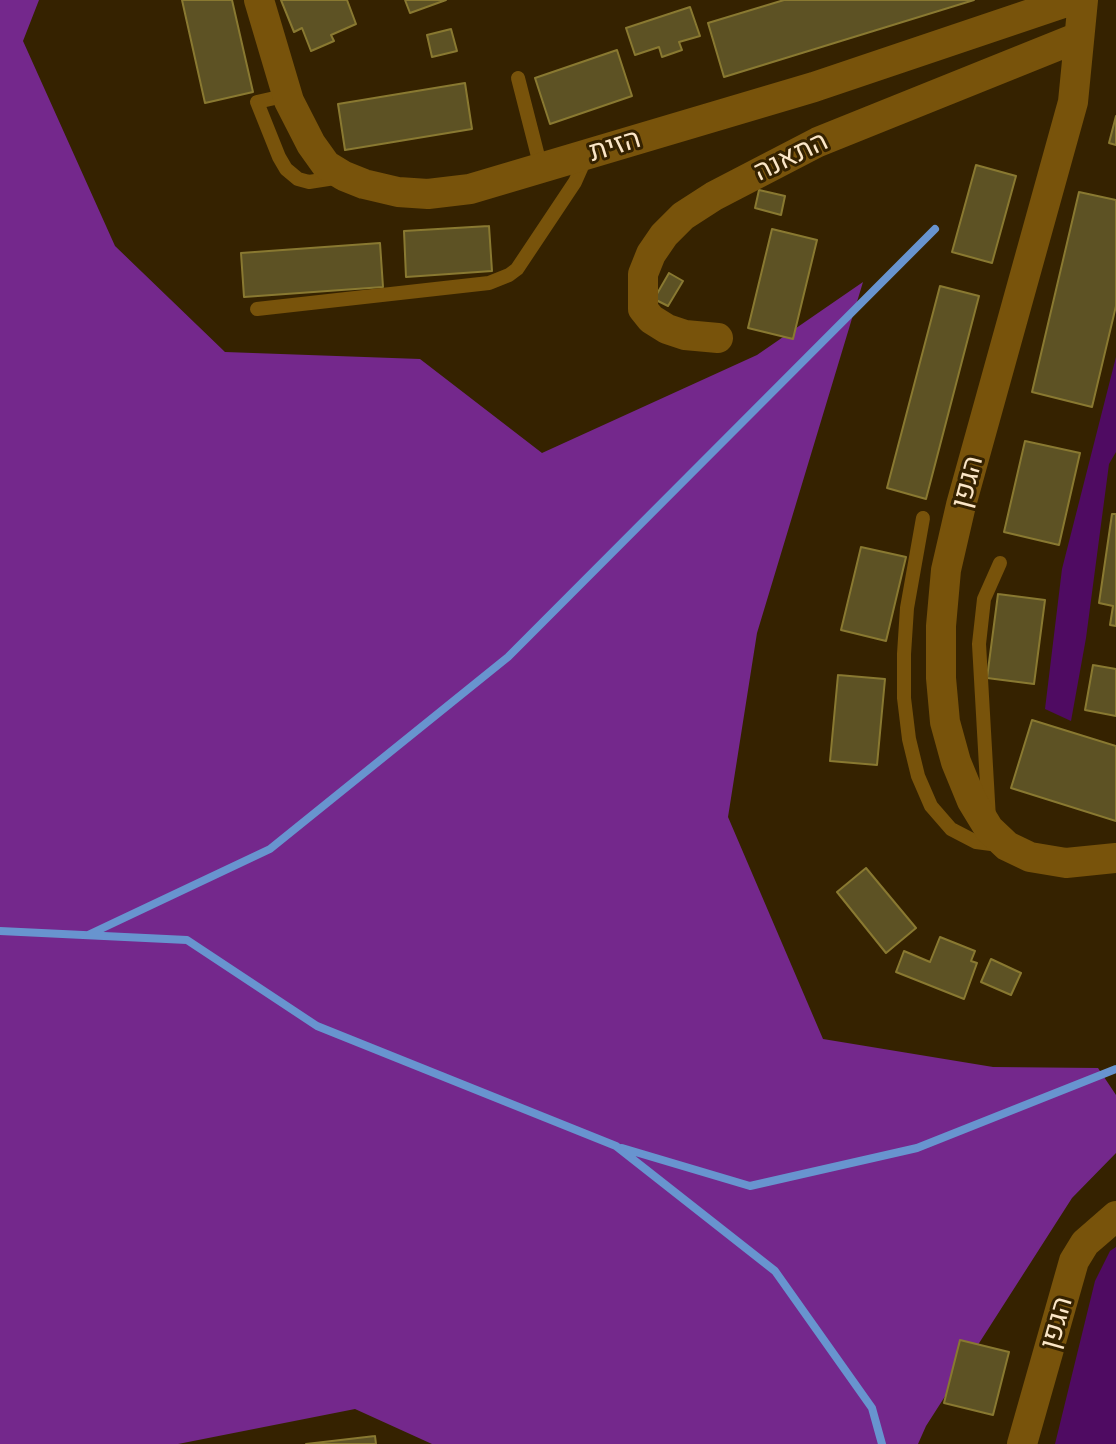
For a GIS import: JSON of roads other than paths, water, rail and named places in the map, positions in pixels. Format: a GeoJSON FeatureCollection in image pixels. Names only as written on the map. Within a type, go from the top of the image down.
{"type":"FeatureCollection","features":[{"type":"Feature","properties":{"kind":"street","name":"הזית"},"geometry":{"type":"LineString","coordinates":[[259,0],[288,95],[311,144],[326,165],[344,176],[398,192],[428,194],[470,189],[814,87],[1072,0]]}},
{"type":"Feature","properties":{"kind":"street","name":"הגפן"},"geometry":{"type":"LineString","coordinates":[[998,838],[972,801],[956,762],[945,722],[941,626],[946,570],[961,505],[1073,102],[1083,0]]}},
{"type":"Feature","properties":{"kind":"street","name":"התאנה"},"geometry":{"type":"LineString","coordinates":[[718,338],[685,335],[667,329],[651,319],[643,309],[643,274],[651,254],[683,216],[714,196],[818,142],[1079,37]]}},
{"type":"Feature","properties":{"kind":"street"},"geometry":{"type":"LineString","coordinates":[[998,838],[1030,857],[1066,863],[1116,858]]}},
{"type":"Feature","properties":{"kind":"street","name":"הגפן"},"geometry":{"type":"LineString","coordinates":[[1022,1444],[1074,1261],[1085,1243],[1116,1216]]}},
{"type":"Feature","properties":{"kind":"lane"},"geometry":{"type":"LineString","coordinates":[[518,78],[541,168]]}},
{"type":"Feature","properties":{"kind":"lane"},"geometry":{"type":"LineString","coordinates":[[257,309],[489,283],[509,275],[517,269],[575,182],[588,154]]}},
{"type":"Feature","properties":{"kind":"lane"},"geometry":{"type":"LineString","coordinates":[[923,518],[907,608],[904,654],[906,712],[918,776],[931,806],[951,829],[976,842],[998,838],[979,644],[984,599],[1000,563]]}},
{"type":"Feature","properties":{"kind":"waterway"},"geometry":{"type":"LineString","coordinates":[[88,935],[270,849],[508,657],[935,229]]}},
{"type":"Feature","properties":{"kind":"waterway"},"geometry":{"type":"LineString","coordinates":[[0,931],[187,940],[317,1026],[616,1146],[775,1271],[872,1408],[882,1444]]}},
{"type":"Feature","properties":{"kind":"waterway"},"geometry":{"type":"LineString","coordinates":[[622,1148],[750,1186],[917,1148],[1116,1069]]}}]}
